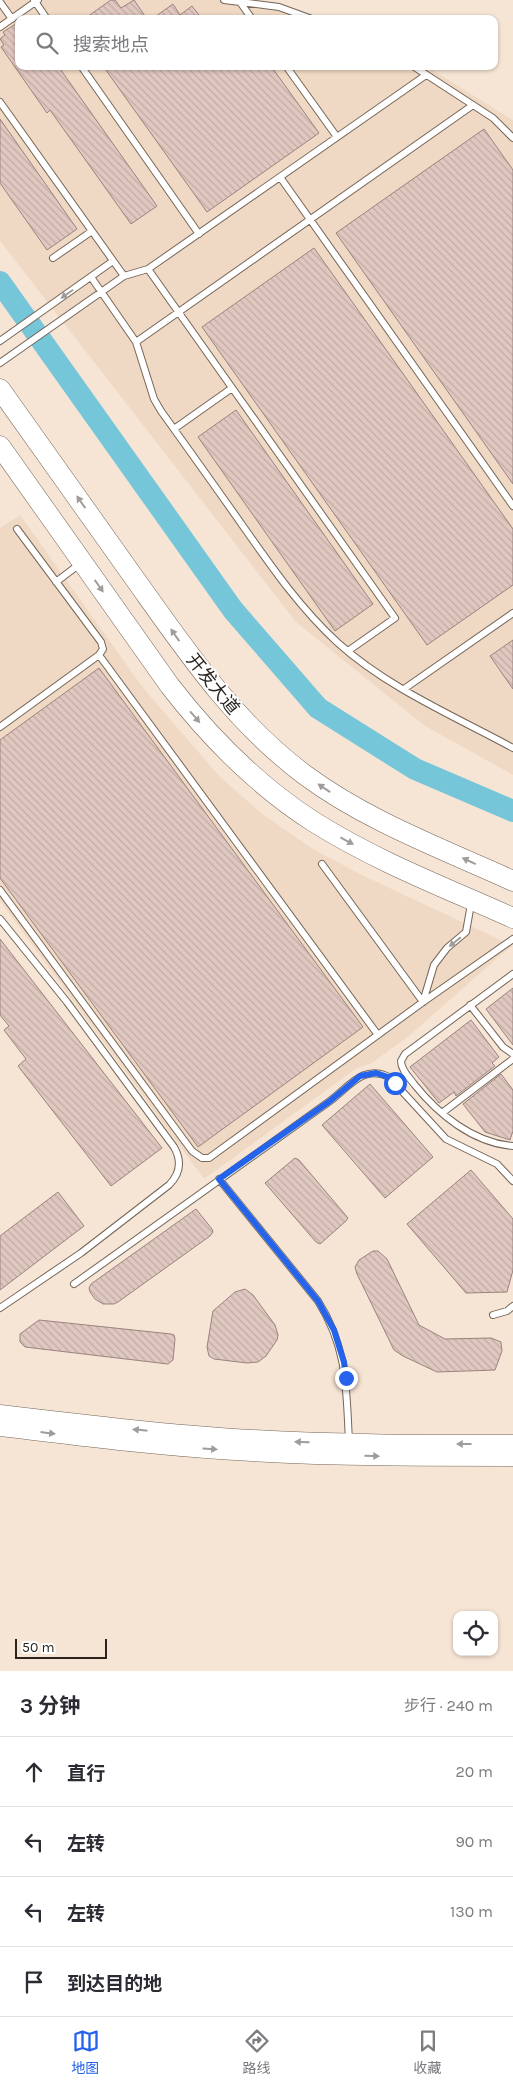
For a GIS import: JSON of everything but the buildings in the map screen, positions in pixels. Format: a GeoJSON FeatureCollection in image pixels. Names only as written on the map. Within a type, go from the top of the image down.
{"type":"FeatureCollection","features":[{"type":"Feature","properties":{"kind":"main road","name":"开发大道"},"geometry":{"type":"LineString","coordinates":[[0,389],[197,667],[237,714],[259,736],[306,776],[358,809],[513,881]]}},
{"type":"Feature","properties":{"kind":"main road","name":"开发大道"},"geometry":{"type":"LineString","coordinates":[[0,446],[190,712],[236,761],[260,782],[314,821],[342,838],[513,918]]}},
{"type":"Feature","properties":{"kind":"main road"},"geometry":{"type":"LineString","coordinates":[[0,1414],[349,1450],[513,1444]]}},
{"type":"Feature","properties":{"kind":"main road"},"geometry":{"type":"LineString","coordinates":[[0,1427],[202,1449],[349,1450],[513,1456]]}},
{"type":"Feature","properties":{"kind":"lane"},"geometry":{"type":"LineString","coordinates":[[224,0],[279,8],[300,15]]}},
{"type":"Feature","properties":{"kind":"lane"},"geometry":{"type":"LineString","coordinates":[[17,15],[36,1],[45,15]]}},
{"type":"Feature","properties":{"kind":"lane"},"geometry":{"type":"LineString","coordinates":[[0,2],[12,19]]}},
{"type":"Feature","properties":{"kind":"lane"},"geometry":{"type":"LineString","coordinates":[[240,2],[249,15]]}},
{"type":"Feature","properties":{"kind":"lane"},"geometry":{"type":"LineString","coordinates":[[0,27],[15,17]]}},
{"type":"Feature","properties":{"kind":"lane"},"geometry":{"type":"LineString","coordinates":[[84,70],[199,234]]}},
{"type":"Feature","properties":{"kind":"lane"},"geometry":{"type":"LineString","coordinates":[[289,70],[337,138]]}},
{"type":"Feature","properties":{"kind":"lane"},"geometry":{"type":"LineString","coordinates":[[419,70],[504,126],[513,138]]}},
{"type":"Feature","properties":{"kind":"lane"},"geometry":{"type":"LineString","coordinates":[[0,364],[124,276],[148,270],[426,75]]}},
{"type":"Feature","properties":{"kind":"lane"},"geometry":{"type":"LineString","coordinates":[[0,102],[124,276]]}},
{"type":"Feature","properties":{"kind":"lane"},"geometry":{"type":"LineString","coordinates":[[136,342],[473,105]]}},
{"type":"Feature","properties":{"kind":"lane"},"geometry":{"type":"LineString","coordinates":[[280,178],[513,506]]}},
{"type":"Feature","properties":{"kind":"lane"},"geometry":{"type":"LineString","coordinates":[[53,258],[92,231]]}},
{"type":"Feature","properties":{"kind":"lane"},"geometry":{"type":"LineString","coordinates":[[0,341],[113,261]]}},
{"type":"Feature","properties":{"kind":"lane"},"geometry":{"type":"LineString","coordinates":[[148,270],[396,618],[348,651]]}},
{"type":"Feature","properties":{"kind":"lane"},"geometry":{"type":"LineString","coordinates":[[90,277],[136,342],[154,398],[174,429],[280,579],[307,613],[348,651],[404,689],[513,748]]}},
{"type":"Feature","properties":{"kind":"lane"},"geometry":{"type":"LineString","coordinates":[[174,429],[232,388]]}},
{"type":"Feature","properties":{"kind":"lane"},"geometry":{"type":"LineString","coordinates":[[0,727],[99,655],[103,649],[101,642],[17,529]]}},
{"type":"Feature","properties":{"kind":"lane"},"geometry":{"type":"LineString","coordinates":[[56,582],[82,562]]}},
{"type":"Feature","properties":{"kind":"lane"},"geometry":{"type":"LineString","coordinates":[[404,689],[513,613]]}},
{"type":"Feature","properties":{"kind":"lane"},"geometry":{"type":"LineString","coordinates":[[99,655],[378,1035]]}},
{"type":"Feature","properties":{"kind":"lane"},"geometry":{"type":"LineString","coordinates":[[322,864],[423,1002]]}},
{"type":"Feature","properties":{"kind":"lane"},"geometry":{"type":"LineString","coordinates":[[0,890],[192,1150],[202,1158],[214,1155],[423,1002],[513,939]]}},
{"type":"Feature","properties":{"kind":"lane"},"geometry":{"type":"LineString","coordinates":[[423,1002],[434,965],[444,952],[466,932],[472,899]]}},
{"type":"Feature","properties":{"kind":"lane"},"geometry":{"type":"LineString","coordinates":[[0,919],[67,1002],[174,1147],[178,1154],[179,1165],[176,1176],[169,1185],[81,1253],[0,1308]]}},
{"type":"Feature","properties":{"kind":"lane"},"geometry":{"type":"LineString","coordinates":[[513,974],[405,1054],[401,1061],[403,1068],[423,1095],[442,1113],[468,1132],[513,1146]]}},
{"type":"Feature","properties":{"kind":"lane"},"geometry":{"type":"LineString","coordinates":[[470,1004],[503,1047],[513,1054]]}},
{"type":"Feature","properties":{"kind":"lane"},"geometry":{"type":"LineString","coordinates":[[442,1113],[513,1058]]}},
{"type":"Feature","properties":{"kind":"lane"},"geometry":{"type":"LineString","coordinates":[[74,1284],[330,1101],[360,1076],[376,1073],[392,1080],[431,1125],[446,1139],[497,1164],[513,1181]]}},
{"type":"Feature","properties":{"kind":"lane"},"geometry":{"type":"LineString","coordinates":[[219,1179],[327,1315],[344,1362],[349,1450]]}},
{"type":"Feature","properties":{"kind":"lane"},"geometry":{"type":"LineString","coordinates":[[493,1315],[507,1311],[513,1306]]}},
{"type":"Feature","properties":{"kind":"shaded area"},"geometry":{"type":"Polygon","coordinates":[[[0,0],[261,0],[275,2],[312,15],[15,15],[15,70],[432,70],[513,120],[513,775],[425,726],[296,622],[0,241],[0,0]]]}},
{"type":"Feature","properties":{"kind":"shaded area"},"geometry":{"type":"Polygon","coordinates":[[[20,515],[144,689],[220,777],[265,816],[313,849],[364,876],[513,946],[409,1036],[372,1063],[357,1068],[204,1179],[0,901],[0,528],[20,515]]]}},
{"type":"Feature","properties":{"kind":"waterway"},"geometry":{"type":"LineString","coordinates":[[0,282],[233,610],[318,708],[415,769],[513,811]]}},
{"type":"Feature","properties":{"kind":"route"},"geometry":{"type":"LineString","coordinates":[[346,1378],[340,1346],[327,1315],[318,1301],[219,1179],[330,1101],[360,1076],[368,1073],[381,1074],[395,1083]]}}]}
